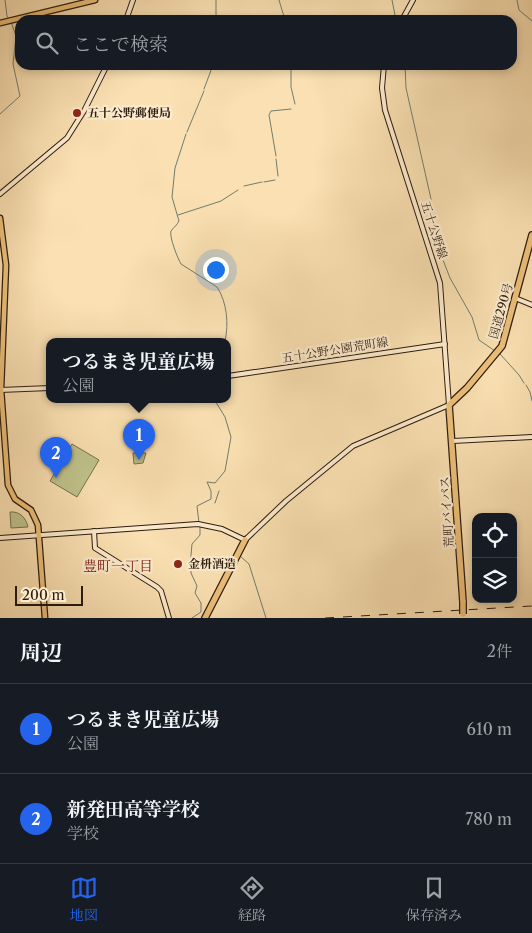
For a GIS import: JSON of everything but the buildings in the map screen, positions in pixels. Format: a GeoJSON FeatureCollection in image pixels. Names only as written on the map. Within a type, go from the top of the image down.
{"type":"FeatureCollection","features":[{"type":"Feature","properties":{"kind":"highway","name":"国道290号"},"geometry":{"type":"LineString","coordinates":[[449,405],[467,388],[500,348],[532,235]]}},
{"type":"Feature","properties":{"kind":"highway","name":"荒町バイパス"},"geometry":{"type":"LineString","coordinates":[[449,405],[453,441],[463,616]]}},
{"type":"Feature","properties":{"kind":"highway"},"geometry":{"type":"LineString","coordinates":[[205,618],[245,540]]}},
{"type":"Feature","properties":{"kind":"main road"},"geometry":{"type":"LineString","coordinates":[[33,15],[94,0]]}},
{"type":"Feature","properties":{"kind":"main road"},"geometry":{"type":"LineString","coordinates":[[0,23],[15,19]]}},
{"type":"Feature","properties":{"kind":"main road"},"geometry":{"type":"LineString","coordinates":[[0,218],[6,265],[1,390],[3,432],[10,490],[15,499],[31,510],[36,519],[45,618]]}},
{"type":"Feature","properties":{"kind":"street"},"geometry":{"type":"LineString","coordinates":[[128,15],[133,0]]}},
{"type":"Feature","properties":{"kind":"street"},"geometry":{"type":"LineString","coordinates":[[405,15],[413,0]]}},
{"type":"Feature","properties":{"kind":"street"},"geometry":{"type":"LineString","coordinates":[[0,194],[67,138],[84,111],[104,70]]}},
{"type":"Feature","properties":{"kind":"street","name":"五十公野線"},"geometry":{"type":"LineString","coordinates":[[383,70],[382,82],[384,103],[440,283],[449,405]]}},
{"type":"Feature","properties":{"kind":"street"},"geometry":{"type":"LineString","coordinates":[[515,298],[532,305]]}},
{"type":"Feature","properties":{"kind":"street","name":"五十公野公園荒町線"},"geometry":{"type":"LineString","coordinates":[[231,376],[445,344]]}},
{"type":"Feature","properties":{"kind":"street"},"geometry":{"type":"LineString","coordinates":[[1,390],[46,388]]}},
{"type":"Feature","properties":{"kind":"street"},"geometry":{"type":"LineString","coordinates":[[0,538],[199,524],[222,529],[245,540],[286,501],[352,446],[449,405]]}},
{"type":"Feature","properties":{"kind":"street"},"geometry":{"type":"LineString","coordinates":[[453,441],[532,437]]}},
{"type":"Feature","properties":{"kind":"street"},"geometry":{"type":"LineString","coordinates":[[94,531],[95,548],[142,576],[161,591],[169,618]]}},
{"type":"Feature","properties":{"kind":"green space"},"geometry":{"type":"Polygon","coordinates":[[[72,444],[99,460],[77,497],[50,481],[72,444]]]}},
{"type":"Feature","properties":{"kind":"green space"},"geometry":{"type":"Polygon","coordinates":[[[133,453],[146,453],[143,463],[134,464],[133,453]]]}},
{"type":"Feature","properties":{"kind":"green space"},"geometry":{"type":"Polygon","coordinates":[[[10,512],[22,516],[28,527],[11,528],[10,512]]]}},
{"type":"Feature","properties":{"kind":"waterway"},"geometry":{"type":"LineString","coordinates":[[5,0],[9,19]]}},
{"type":"Feature","properties":{"kind":"waterway"},"geometry":{"type":"LineString","coordinates":[[216,0],[216,15]]}},
{"type":"Feature","properties":{"kind":"waterway"},"geometry":{"type":"LineString","coordinates":[[279,0],[284,15]]}},
{"type":"Feature","properties":{"kind":"waterway"},"geometry":{"type":"LineString","coordinates":[[392,0],[395,15]]}},
{"type":"Feature","properties":{"kind":"waterway"},"geometry":{"type":"LineString","coordinates":[[517,0],[519,10],[532,21]]}},
{"type":"Feature","properties":{"kind":"waterway"},"geometry":{"type":"LineString","coordinates":[[11,22],[15,33]]}},
{"type":"Feature","properties":{"kind":"waterway"},"geometry":{"type":"LineString","coordinates":[[0,114],[20,96],[13,64],[15,45]]}},
{"type":"Feature","properties":{"kind":"waterway"},"geometry":{"type":"LineString","coordinates":[[204,89],[211,70]]}},
{"type":"Feature","properties":{"kind":"waterway"},"geometry":{"type":"LineString","coordinates":[[291,70],[291,87],[295,104]]}},
{"type":"Feature","properties":{"kind":"waterway"},"geometry":{"type":"LineString","coordinates":[[405,70],[406,88],[431,199],[435,238],[450,278],[472,317],[479,340],[495,351]]}},
{"type":"Feature","properties":{"kind":"waterway"},"geometry":{"type":"LineString","coordinates":[[187,132],[204,91]]}},
{"type":"Feature","properties":{"kind":"waterway"},"geometry":{"type":"LineString","coordinates":[[276,156],[269,115],[271,111],[291,109]]}},
{"type":"Feature","properties":{"kind":"waterway"},"geometry":{"type":"LineString","coordinates":[[186,134],[175,168],[172,197],[179,221],[171,231],[171,238],[181,264],[217,287],[223,299],[226,313],[225,338]]}},
{"type":"Feature","properties":{"kind":"waterway"},"geometry":{"type":"LineString","coordinates":[[276,159],[278,176]]}},
{"type":"Feature","properties":{"kind":"waterway"},"geometry":{"type":"LineString","coordinates":[[264,182],[275,180]]}},
{"type":"Feature","properties":{"kind":"waterway"},"geometry":{"type":"LineString","coordinates":[[244,186],[262,182]]}},
{"type":"Feature","properties":{"kind":"waterway"},"geometry":{"type":"LineString","coordinates":[[178,215],[221,201],[238,190]]}},
{"type":"Feature","properties":{"kind":"waterway"},"geometry":{"type":"LineString","coordinates":[[500,354],[524,383]]}},
{"type":"Feature","properties":{"kind":"waterway"},"geometry":{"type":"LineString","coordinates":[[526,385],[532,401]]}},
{"type":"Feature","properties":{"kind":"waterway"},"geometry":{"type":"LineString","coordinates":[[199,523],[197,506],[211,499],[211,491],[207,482],[215,483],[225,471],[231,437],[225,417],[216,403]]}},
{"type":"Feature","properties":{"kind":"waterway"},"geometry":{"type":"LineString","coordinates":[[215,503],[219,491]]}},
{"type":"Feature","properties":{"kind":"waterway"},"geometry":{"type":"LineString","coordinates":[[192,618],[201,612],[201,603],[195,593],[197,586],[191,573],[192,544],[200,535],[200,526]]}},
{"type":"Feature","properties":{"kind":"waterway"},"geometry":{"type":"LineString","coordinates":[[240,556],[249,564],[266,618]]}},
{"type":"Feature","properties":{"kind":"railway"},"geometry":{"type":"LineString","coordinates":[[325,618],[532,606]]}},
{"type":"Feature","properties":{"kind":"place","name":"五十公野郵便局"},"geometry":{"type":"Point","coordinates":[77,113]}},
{"type":"Feature","properties":{"kind":"place","name":"つるまき児童広場"},"geometry":{"type":"Point","coordinates":[139,460]}},
{"type":"Feature","properties":{"kind":"place","name":"新発田高等学校"},"geometry":{"type":"Point","coordinates":[56,478]}},
{"type":"Feature","properties":{"kind":"place","name":"金枡酒造"},"geometry":{"type":"Point","coordinates":[178,564]}},
{"type":"Feature","properties":{"kind":"district","name":"豊町一丁目"},"geometry":{"type":"Point","coordinates":[118,566]}}]}
